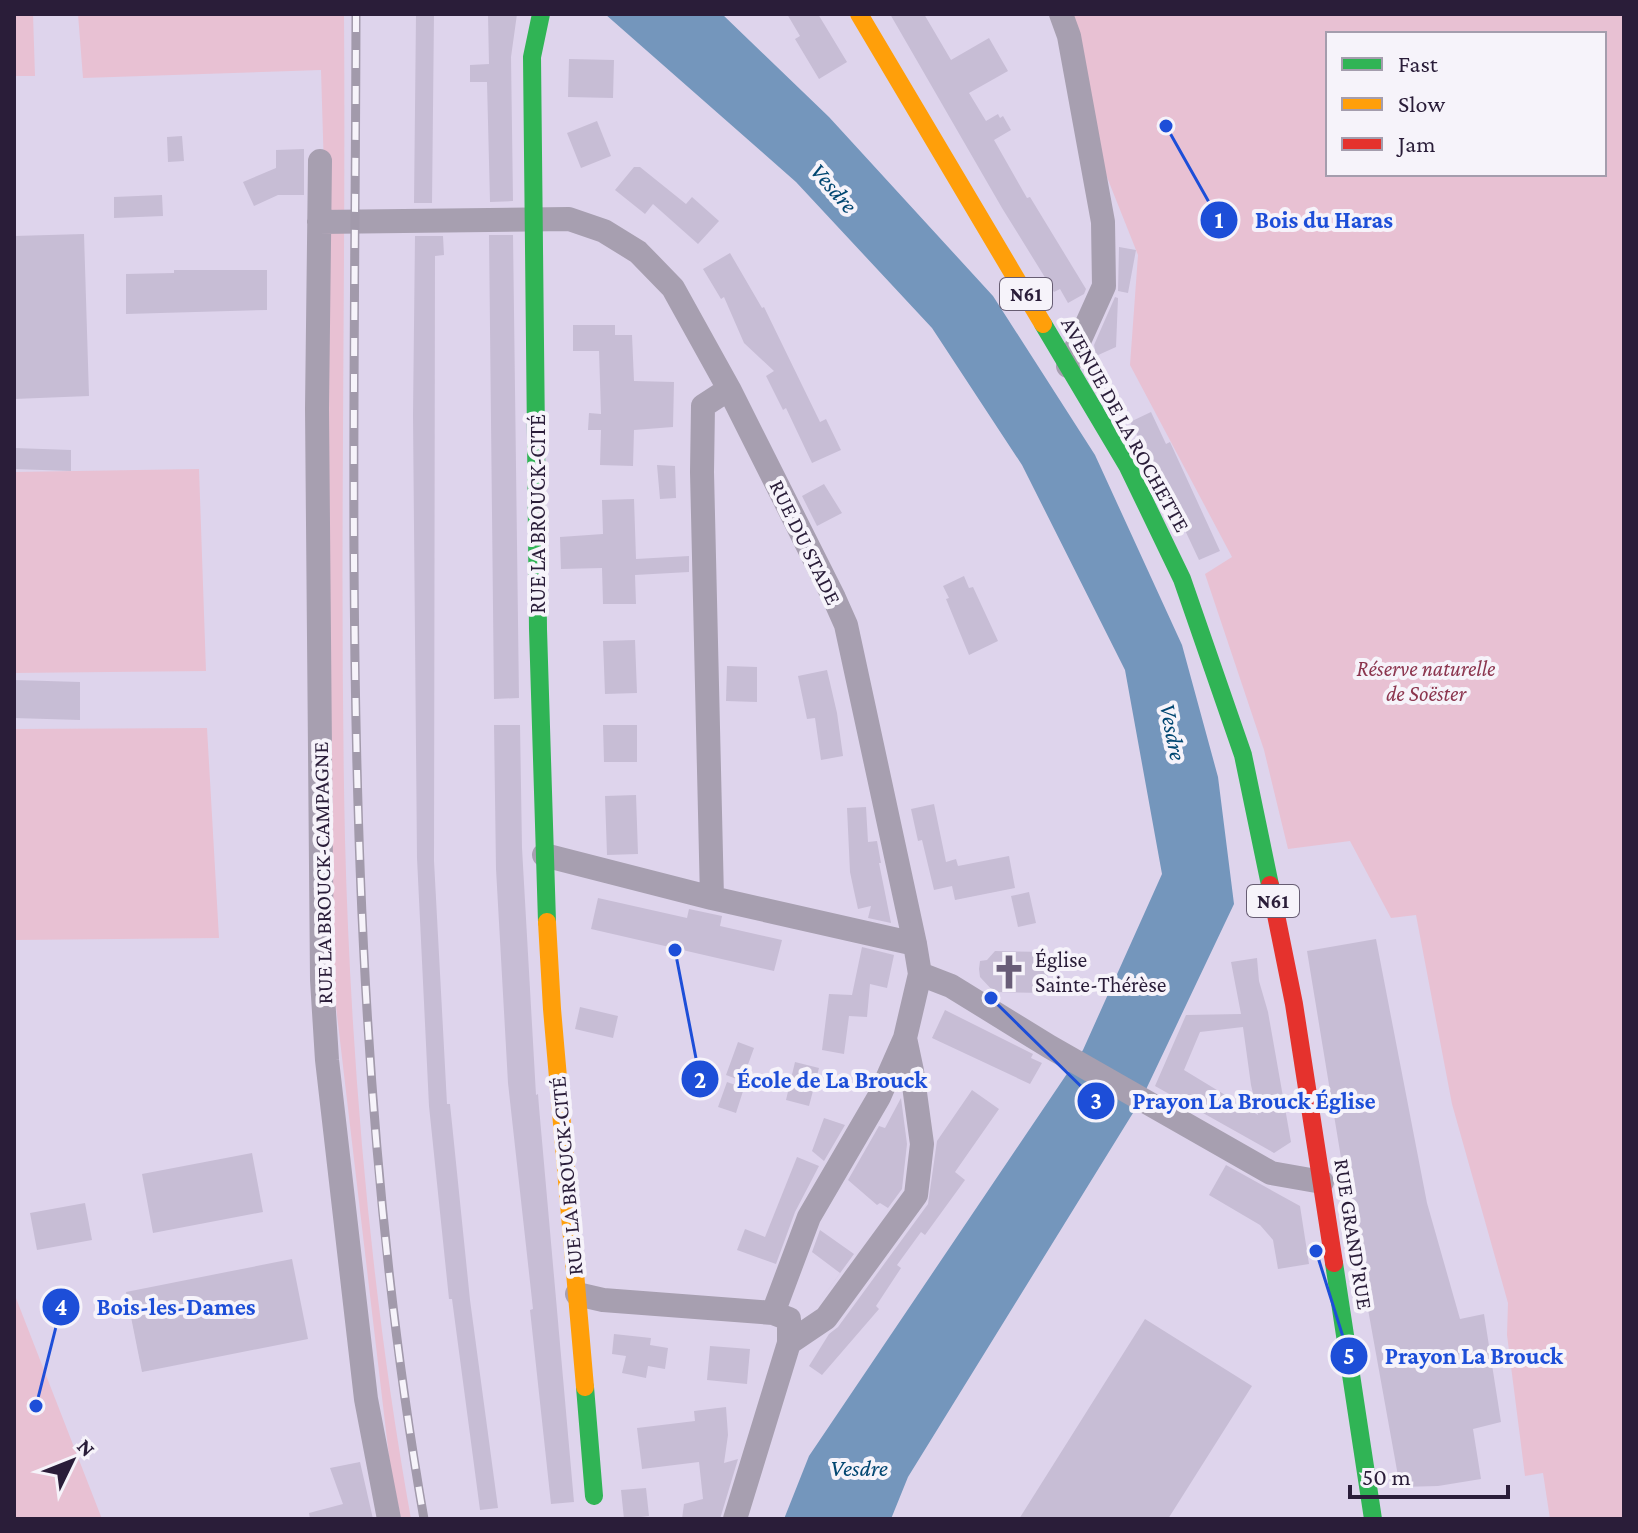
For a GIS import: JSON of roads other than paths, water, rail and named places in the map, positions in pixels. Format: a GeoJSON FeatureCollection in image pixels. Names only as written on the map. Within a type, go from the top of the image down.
{"type":"FeatureCollection","features":[{"type":"Feature","properties":{"kind":"main road","name":"RUE LA BROUCK-CITÉ"},"geometry":{"type":"LineString","coordinates":[[541,14],[532,57],[538,629],[544,855],[552,1009],[594,1496]]}},
{"type":"Feature","properties":{"kind":"main road","name":"AVENUE DE LA ROCHETTE"},"geometry":{"type":"LineString","coordinates":[[859,14],[1128,467],[1182,579],[1234,728],[1252,797],[1294,1004]]}},
{"type":"Feature","properties":{"kind":"main road","name":"RUE GRAND'RUE"},"geometry":{"type":"LineString","coordinates":[[1294,1004],[1373,1519]]}},
{"type":"Feature","properties":{"kind":"street"},"geometry":{"type":"LineString","coordinates":[[1061,14],[1069,36],[1103,222],[1104,286],[1068,366]]}},
{"type":"Feature","properties":{"kind":"street","name":"RUE LA BROUCK-CAMPAGNE"},"geometry":{"type":"LineString","coordinates":[[320,161],[317,409],[322,980],[327,1060],[366,1399],[389,1519]]}},
{"type":"Feature","properties":{"kind":"street","name":"RUE DU STADE"},"geometry":{"type":"LineString","coordinates":[[533,220],[569,219],[604,231],[638,252],[673,288],[729,389],[846,625],[920,974]]}},
{"type":"Feature","properties":{"kind":"street"},"geometry":{"type":"LineString","coordinates":[[319,222],[533,220]]}},
{"type":"Feature","properties":{"kind":"street"},"geometry":{"type":"LineString","coordinates":[[712,898],[703,406],[729,389]]}},
{"type":"Feature","properties":{"kind":"street"},"geometry":{"type":"LineString","coordinates":[[544,855],[712,898],[915,944]]}},
{"type":"Feature","properties":{"kind":"street"},"geometry":{"type":"LineString","coordinates":[[773,1313],[809,1217],[879,1097],[905,1038],[920,974],[951,986],[1050,1047],[1271,1173],[1322,1182]]}},
{"type":"Feature","properties":{"kind":"street"},"geometry":{"type":"LineString","coordinates":[[789,1343],[826,1318],[916,1195],[922,1144],[905,1038]]}},
{"type":"Feature","properties":{"kind":"street"},"geometry":{"type":"LineString","coordinates":[[577,1294],[603,1300],[773,1313],[789,1319],[789,1343],[735,1519]]}},
{"type":"Feature","properties":{"kind":"water","name":"Vesdre"},"geometry":{"type":"Polygon","coordinates":[[[605,14],[722,14],[829,117],[993,296],[1095,455],[1182,645],[1218,777],[1234,904],[1141,1100],[908,1477],[891,1519],[784,1519],[809,1456],[1083,1050],[1162,874],[1125,670],[1022,465],[932,328],[796,182],[605,14]]]}},
{"type":"Feature","properties":{"kind":"railway"},"geometry":{"type":"LineString","coordinates":[[356,14],[354,580],[364,957],[377,1145],[396,1332],[424,1519]]}},
{"type":"Feature","properties":{"kind":"place","name":"Bois du Haras"},"geometry":{"type":"Point","coordinates":[1166,126]}},
{"type":"Feature","properties":{"kind":"place","name":"École de La Brouck"},"geometry":{"type":"Point","coordinates":[675,950]}},
{"type":"Feature","properties":{"kind":"place","name":"Église Sainte-Thérèse"},"geometry":{"type":"Point","coordinates":[1009,972]}},
{"type":"Feature","properties":{"kind":"place","name":"Prayon La Brouck Église"},"geometry":{"type":"Point","coordinates":[991,998]}},
{"type":"Feature","properties":{"kind":"place","name":"Prayon La Brouck"},"geometry":{"type":"Point","coordinates":[1316,1251]}},
{"type":"Feature","properties":{"kind":"place","name":"Bois-les-Dames"},"geometry":{"type":"Point","coordinates":[36,1406]}},
{"type":"Feature","properties":{"kind":"park label","name":"Réserve naturelle de Soëster"},"geometry":{"type":"Point","coordinates":[1426,680]}}]}
